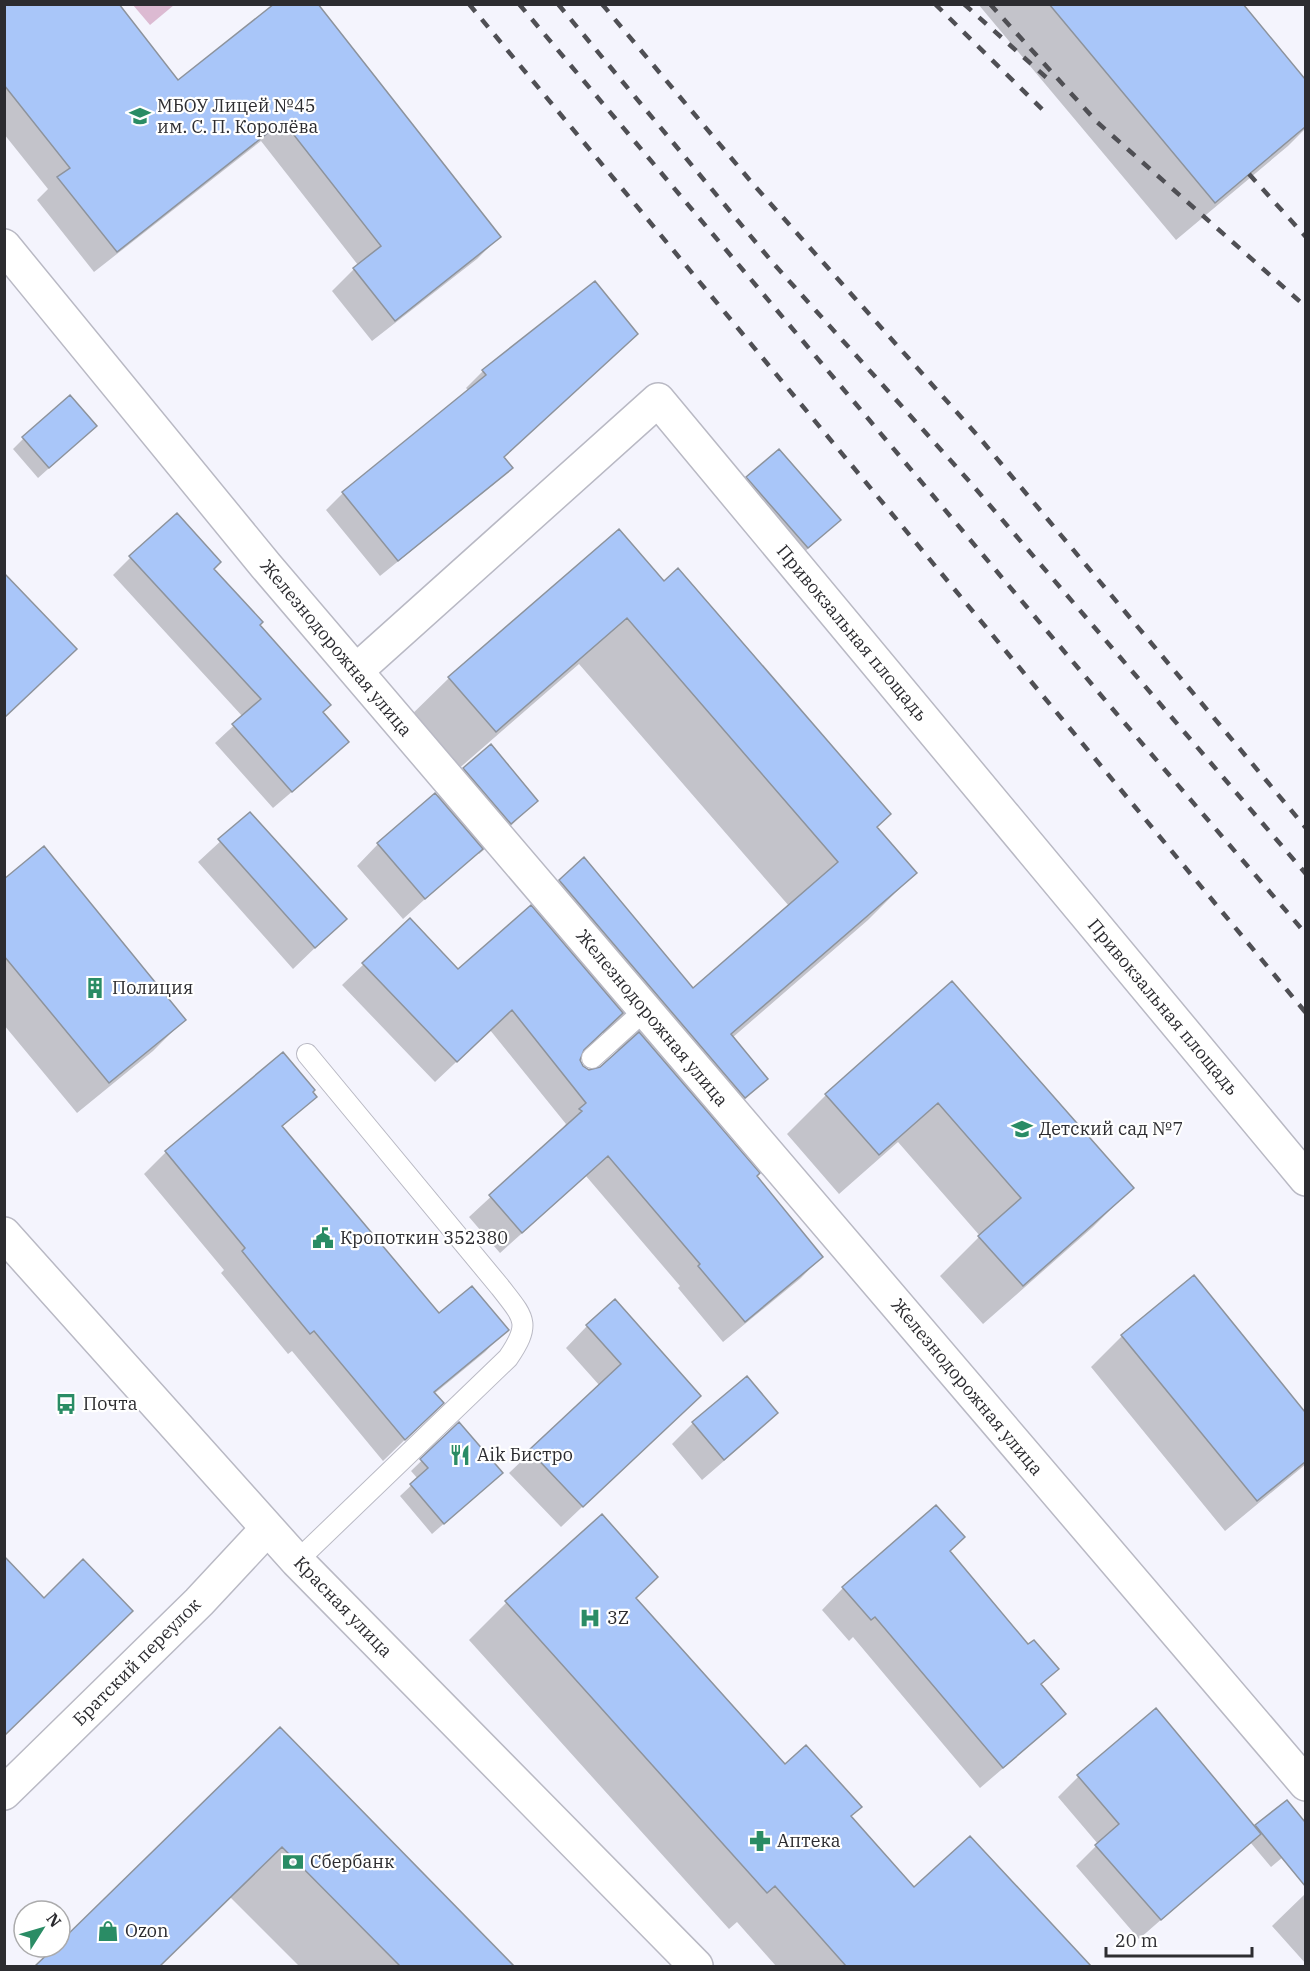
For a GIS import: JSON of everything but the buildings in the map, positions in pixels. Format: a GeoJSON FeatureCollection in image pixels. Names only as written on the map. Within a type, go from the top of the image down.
{"type":"FeatureCollection","features":[{"type":"Feature","properties":{"kind":"street","name":"Железнодорожная улица"},"geometry":{"type":"LineString","coordinates":[[4,246],[266,566],[1305,1784]]}},
{"type":"Feature","properties":{"kind":"street","name":"Привокзальная площадь"},"geometry":{"type":"LineString","coordinates":[[356,671],[658,400],[1305,1179]]}},
{"type":"Feature","properties":{"kind":"street","name":"Красная улица"},"geometry":{"type":"LineString","coordinates":[[4,1234],[297,1561],[696,1966]]}},
{"type":"Feature","properties":{"kind":"street","name":"Братский переулок"},"geometry":{"type":"LineString","coordinates":[[4,1793],[199,1602],[267,1529]]}},
{"type":"Feature","properties":{"kind":"lane"},"geometry":{"type":"LineString","coordinates":[[592,1058],[645,1010]]}},
{"type":"Feature","properties":{"kind":"lane"},"geometry":{"type":"LineString","coordinates":[[297,1561],[508,1358],[524,1332],[522,1316],[500,1287],[307,1054]]}},
{"type":"Feature","properties":{"kind":"shaded area"},"geometry":{"type":"Polygon","coordinates":[[[133,5],[174,5],[150,25],[133,5]]]}},
{"type":"Feature","properties":{"kind":"railway"},"geometry":{"type":"LineString","coordinates":[[469,4],[1306,1013]]}},
{"type":"Feature","properties":{"kind":"railway"},"geometry":{"type":"LineString","coordinates":[[519,4],[1116,713],[1306,934]]}},
{"type":"Feature","properties":{"kind":"railway"},"geometry":{"type":"LineString","coordinates":[[558,4],[773,263],[969,481],[1306,874]]}},
{"type":"Feature","properties":{"kind":"railway"},"geometry":{"type":"LineString","coordinates":[[602,4],[753,184],[978,436],[1306,828]]}},
{"type":"Feature","properties":{"kind":"railway"},"geometry":{"type":"LineString","coordinates":[[935,4],[1044,111]]}},
{"type":"Feature","properties":{"kind":"railway"},"geometry":{"type":"LineString","coordinates":[[964,4],[1048,79]]}},
{"type":"Feature","properties":{"kind":"railway"},"geometry":{"type":"LineString","coordinates":[[990,4],[1097,122],[1306,307]]}},
{"type":"Feature","properties":{"kind":"railway"},"geometry":{"type":"LineString","coordinates":[[1249,174],[1306,237]]}},
{"type":"Feature","properties":{"kind":"place","name":"МБОУ Лицей №45 им. С. П. Королёва"},"geometry":{"type":"Point","coordinates":[140,116]}},
{"type":"Feature","properties":{"kind":"place","name":"Полиция"},"geometry":{"type":"Point","coordinates":[95,988]}},
{"type":"Feature","properties":{"kind":"place","name":"Детский сад №7"},"geometry":{"type":"Point","coordinates":[1022,1129]}},
{"type":"Feature","properties":{"kind":"place","name":"Кропоткин 352380"},"geometry":{"type":"Point","coordinates":[323,1238]}},
{"type":"Feature","properties":{"kind":"place","name":"Почта"},"geometry":{"type":"Point","coordinates":[66,1404]}},
{"type":"Feature","properties":{"kind":"place","name":"Aik Бистро"},"geometry":{"type":"Point","coordinates":[460,1455]}},
{"type":"Feature","properties":{"kind":"place","name":"3Z"},"geometry":{"type":"Point","coordinates":[590,1618]}},
{"type":"Feature","properties":{"kind":"place","name":"Аптека"},"geometry":{"type":"Point","coordinates":[760,1841]}},
{"type":"Feature","properties":{"kind":"place","name":"Сбербанк"},"geometry":{"type":"Point","coordinates":[293,1862]}},
{"type":"Feature","properties":{"kind":"place","name":"Ozon"},"geometry":{"type":"Point","coordinates":[108,1931]}}]}
